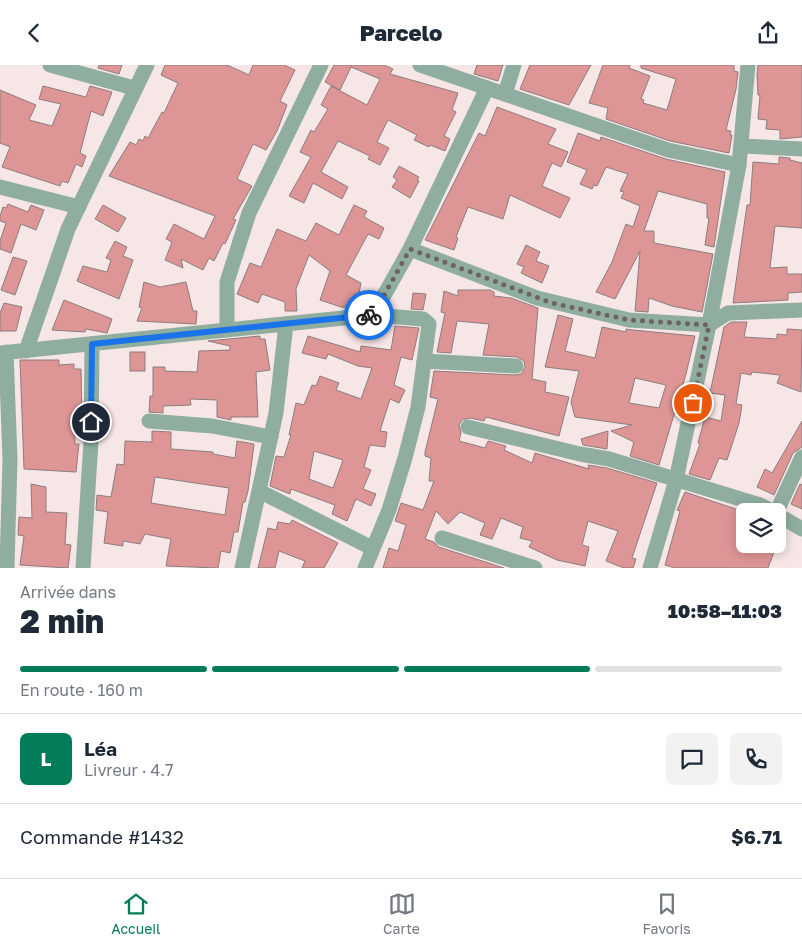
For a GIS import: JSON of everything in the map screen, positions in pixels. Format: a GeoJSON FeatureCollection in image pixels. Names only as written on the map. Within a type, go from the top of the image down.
{"type":"FeatureCollection","features":[{"type":"Feature","properties":{"kind":"street"},"geometry":{"type":"LineString","coordinates":[[50,65],[134,88]]}},
{"type":"Feature","properties":{"kind":"street"},"geometry":{"type":"LineString","coordinates":[[26,351],[68,229],[134,88],[147,65]]}},
{"type":"Feature","properties":{"kind":"street"},"geometry":{"type":"LineString","coordinates":[[227,330],[226,282],[249,213],[321,65]]}},
{"type":"Feature","properties":{"kind":"street"},"geometry":{"type":"LineString","coordinates":[[420,65],[668,151],[739,165]]}},
{"type":"Feature","properties":{"kind":"street"},"geometry":{"type":"LineString","coordinates":[[505,94],[514,65]]}},
{"type":"Feature","properties":{"kind":"street"},"geometry":{"type":"LineString","coordinates":[[650,568],[676,480],[709,325],[742,146],[748,65]]}},
{"type":"Feature","properties":{"kind":"street"},"geometry":{"type":"LineString","coordinates":[[373,315],[410,249],[487,88]]}},
{"type":"Feature","properties":{"kind":"street"},"geometry":{"type":"LineString","coordinates":[[742,146],[802,149]]}},
{"type":"Feature","properties":{"kind":"street"},"geometry":{"type":"LineString","coordinates":[[0,187],[79,207]]}},
{"type":"Feature","properties":{"kind":"street"},"geometry":{"type":"LineString","coordinates":[[410,249],[552,303],[629,320],[709,325],[720,316],[728,313],[802,310]]}},
{"type":"Feature","properties":{"kind":"street"},"geometry":{"type":"LineString","coordinates":[[7,568],[10,459],[3,353],[373,315],[426,321],[429,325],[418,407],[389,510],[365,568]]}},
{"type":"Feature","properties":{"kind":"street"},"geometry":{"type":"LineString","coordinates":[[242,568],[272,437],[286,324]]}},
{"type":"Feature","properties":{"kind":"street"},"geometry":{"type":"LineString","coordinates":[[83,568],[91,441],[92,344]]}},
{"type":"Feature","properties":{"kind":"street"},"geometry":{"type":"LineString","coordinates":[[424,361],[516,366]]}},
{"type":"Feature","properties":{"kind":"street"},"geometry":{"type":"LineString","coordinates":[[149,421],[212,426],[272,437]]}},
{"type":"Feature","properties":{"kind":"street"},"geometry":{"type":"LineString","coordinates":[[468,427],[580,454],[609,459],[753,503]]}},
{"type":"Feature","properties":{"kind":"street"},"geometry":{"type":"LineString","coordinates":[[781,503],[802,457]]}},
{"type":"Feature","properties":{"kind":"street"},"geometry":{"type":"LineString","coordinates":[[260,492],[372,548]]}},
{"type":"Feature","properties":{"kind":"street"},"geometry":{"type":"LineString","coordinates":[[786,519],[802,529]]}},
{"type":"Feature","properties":{"kind":"street"},"geometry":{"type":"LineString","coordinates":[[442,538],[535,568]]}},
{"type":"Feature","properties":{"kind":"building"},"geometry":{"type":"Polygon","coordinates":[[[99,65],[122,65],[119,74],[98,68],[99,65]]]}},
{"type":"Feature","properties":{"kind":"building"},"geometry":{"type":"Polygon","coordinates":[[[165,65],[227,65],[249,75],[253,65],[284,65],[295,70],[280,101],[287,105],[277,131],[266,150],[253,144],[237,179],[252,186],[233,219],[236,220],[225,244],[223,243],[214,261],[209,258],[203,270],[181,259],[183,268],[165,260],[172,242],[166,239],[174,224],[204,239],[215,216],[109,176],[130,142],[136,145],[139,139],[143,141],[145,136],[148,138],[162,112],[164,113],[178,83],[161,75],[165,65]]]}},
{"type":"Feature","properties":{"kind":"building"},"geometry":{"type":"Polygon","coordinates":[[[334,65],[384,65],[393,69],[390,74],[458,93],[452,110],[456,112],[444,136],[450,139],[445,151],[430,145],[429,147],[414,140],[417,135],[388,120],[377,142],[389,148],[380,165],[368,159],[370,156],[338,141],[321,172],[348,187],[342,199],[313,183],[304,203],[289,196],[311,157],[300,152],[311,130],[314,132],[328,109],[321,105],[331,86],[367,105],[380,79],[351,67],[340,90],[325,82],[334,65]]]}},
{"type":"Feature","properties":{"kind":"building"},"geometry":{"type":"Polygon","coordinates":[[[477,65],[503,65],[498,81],[474,74],[477,65]]]}},
{"type":"Feature","properties":{"kind":"building"},"geometry":{"type":"Polygon","coordinates":[[[530,65],[591,65],[569,105],[520,89],[530,65]]]}},
{"type":"Feature","properties":{"kind":"building"},"geometry":{"type":"Polygon","coordinates":[[[603,65],[630,65],[629,68],[650,76],[641,99],[644,100],[643,103],[667,110],[676,79],[641,68],[641,65],[734,65],[734,71],[738,72],[726,130],[731,131],[730,135],[732,135],[729,153],[670,141],[606,119],[608,108],[589,103],[603,65]]]}},
{"type":"Feature","properties":{"kind":"building"},"geometry":{"type":"Polygon","coordinates":[[[758,65],[802,65],[802,137],[780,139],[780,130],[766,129],[767,120],[758,119],[760,95],[758,95],[758,65]]]}},
{"type":"Feature","properties":{"kind":"building"},"geometry":{"type":"Polygon","coordinates":[[[43,86],[86,97],[90,86],[112,92],[103,116],[91,111],[80,153],[86,156],[82,167],[76,164],[68,183],[62,181],[60,186],[2,167],[10,147],[0,143],[0,90],[36,105],[29,120],[52,126],[61,104],[39,99],[43,86]]]}},
{"type":"Feature","properties":{"kind":"building"},"geometry":{"type":"Polygon","coordinates":[[[497,107],[556,129],[548,144],[568,152],[561,167],[552,163],[542,186],[570,198],[560,218],[510,195],[503,219],[468,207],[456,237],[458,238],[454,250],[425,240],[479,133],[485,136],[497,107]]]}},
{"type":"Feature","properties":{"kind":"building"},"geometry":{"type":"Polygon","coordinates":[[[578,133],[600,141],[601,137],[666,159],[725,172],[714,247],[705,245],[709,218],[707,218],[707,204],[658,191],[644,231],[654,231],[654,243],[713,254],[702,312],[672,306],[649,298],[648,312],[635,311],[640,251],[615,299],[596,292],[612,262],[626,224],[633,227],[640,206],[621,198],[624,192],[620,191],[628,174],[606,167],[597,186],[594,185],[592,189],[580,184],[587,170],[567,162],[578,133]]]}},
{"type":"Feature","properties":{"kind":"building"},"geometry":{"type":"Polygon","coordinates":[[[779,157],[790,158],[790,160],[802,163],[802,228],[775,226],[770,268],[787,267],[787,274],[802,274],[802,292],[788,293],[788,300],[733,303],[747,205],[750,205],[753,162],[779,164],[779,157]]]}},
{"type":"Feature","properties":{"kind":"building"},"geometry":{"type":"Polygon","coordinates":[[[399,166],[419,177],[417,180],[419,181],[410,198],[392,187],[397,180],[393,177],[399,166]]]}},
{"type":"Feature","properties":{"kind":"building"},"geometry":{"type":"Polygon","coordinates":[[[8,204],[28,212],[31,205],[44,210],[36,230],[21,224],[11,253],[0,249],[0,241],[6,223],[0,221],[0,216],[3,207],[6,208],[8,204]]]}},
{"type":"Feature","properties":{"kind":"building"},"geometry":{"type":"Polygon","coordinates":[[[103,205],[126,218],[118,232],[95,219],[103,205]]]}},
{"type":"Feature","properties":{"kind":"building"},"geometry":{"type":"Polygon","coordinates":[[[354,205],[367,211],[364,217],[384,228],[379,239],[368,234],[346,275],[361,283],[357,304],[353,303],[352,308],[341,307],[320,300],[330,271],[309,255],[296,289],[297,311],[285,311],[285,302],[262,294],[258,303],[237,294],[250,263],[261,267],[277,229],[306,241],[316,223],[339,235],[354,205]]]}},
{"type":"Feature","properties":{"kind":"building"},"geometry":{"type":"Polygon","coordinates":[[[115,241],[127,247],[123,256],[133,260],[119,299],[77,281],[83,266],[107,272],[111,260],[106,258],[115,241]]]}},
{"type":"Feature","properties":{"kind":"building"},"geometry":{"type":"Polygon","coordinates":[[[526,245],[540,252],[536,261],[549,266],[542,283],[521,273],[524,267],[517,264],[526,245]]]}},
{"type":"Feature","properties":{"kind":"building"},"geometry":{"type":"Polygon","coordinates":[[[13,257],[27,261],[15,295],[1,290],[13,257]]]}},
{"type":"Feature","properties":{"kind":"building"},"geometry":{"type":"Polygon","coordinates":[[[144,282],[160,287],[186,282],[193,311],[197,311],[196,324],[137,321],[142,308],[139,307],[144,282]]]}},
{"type":"Feature","properties":{"kind":"building"},"geometry":{"type":"Polygon","coordinates":[[[458,290],[490,290],[494,292],[494,296],[511,298],[538,308],[532,379],[546,382],[545,392],[569,397],[559,436],[486,417],[484,421],[470,418],[462,420],[459,425],[461,433],[459,441],[485,448],[488,441],[506,446],[504,450],[532,463],[535,453],[589,469],[588,465],[607,468],[657,483],[632,558],[636,559],[633,568],[624,568],[606,561],[618,531],[588,521],[582,545],[589,547],[585,566],[557,560],[529,547],[532,541],[520,538],[523,527],[501,518],[492,539],[480,535],[485,523],[460,512],[448,524],[436,511],[425,539],[434,542],[439,547],[504,568],[383,568],[389,548],[398,551],[406,525],[395,521],[401,503],[423,510],[434,481],[429,481],[431,458],[425,456],[425,452],[438,399],[430,397],[434,371],[515,375],[521,374],[525,367],[524,361],[517,357],[483,355],[489,324],[457,321],[451,353],[437,352],[445,313],[441,312],[444,291],[458,296],[458,290]]]}},
{"type":"Feature","properties":{"kind":"building"},"geometry":{"type":"Polygon","coordinates":[[[413,293],[426,294],[423,310],[411,309],[413,293]]]}},
{"type":"Feature","properties":{"kind":"building"},"geometry":{"type":"Polygon","coordinates":[[[64,300],[112,319],[107,333],[86,329],[85,332],[52,330],[64,300]]]}},
{"type":"Feature","properties":{"kind":"building"},"geometry":{"type":"Polygon","coordinates":[[[4,303],[22,307],[16,331],[0,331],[0,313],[4,303]]]}},
{"type":"Feature","properties":{"kind":"building"},"geometry":{"type":"Polygon","coordinates":[[[558,315],[573,319],[565,351],[595,358],[602,327],[626,332],[626,329],[695,336],[686,374],[659,465],[630,456],[634,442],[611,431],[632,425],[575,417],[571,402],[579,371],[545,367],[558,315]],[[635,378],[629,403],[659,408],[666,385],[635,378]]]}},
{"type":"Feature","properties":{"kind":"building"},"geometry":{"type":"Polygon","coordinates":[[[731,322],[747,322],[744,337],[777,339],[777,334],[787,335],[787,329],[802,330],[801,392],[777,383],[780,375],[752,372],[751,375],[741,373],[736,404],[742,405],[739,423],[727,460],[719,458],[710,480],[689,474],[700,444],[698,443],[705,417],[721,421],[725,395],[710,393],[724,327],[731,322]]]}},
{"type":"Feature","properties":{"kind":"building"},"geometry":{"type":"Polygon","coordinates":[[[395,326],[419,328],[412,360],[401,357],[394,385],[405,390],[399,403],[390,399],[380,431],[387,432],[385,447],[370,445],[364,467],[371,470],[363,489],[376,494],[371,506],[356,499],[347,521],[332,514],[335,505],[291,489],[290,494],[270,486],[276,456],[284,457],[291,435],[289,435],[296,403],[304,405],[312,385],[316,386],[320,376],[339,383],[336,390],[361,399],[372,368],[358,366],[328,354],[326,359],[302,353],[308,336],[360,352],[361,346],[391,350],[395,326]],[[314,451],[309,479],[333,488],[343,460],[314,451]]]}},
{"type":"Feature","properties":{"kind":"building"},"geometry":{"type":"Polygon","coordinates":[[[260,336],[260,339],[265,339],[270,370],[256,372],[258,417],[231,417],[231,420],[217,417],[217,400],[190,399],[191,405],[163,406],[163,413],[149,412],[150,396],[153,396],[153,367],[165,367],[165,371],[197,372],[199,351],[230,350],[230,346],[208,341],[260,336]]]}},
{"type":"Feature","properties":{"kind":"building"},"geometry":{"type":"Polygon","coordinates":[[[130,352],[145,352],[145,371],[130,371],[130,352]]]}},
{"type":"Feature","properties":{"kind":"building"},"geometry":{"type":"Polygon","coordinates":[[[20,360],[59,360],[59,365],[74,364],[74,369],[81,369],[82,418],[74,418],[75,444],[79,444],[76,472],[24,469],[20,360]]]}},
{"type":"Feature","properties":{"kind":"building"},"geometry":{"type":"Polygon","coordinates":[[[802,421],[802,447],[793,453],[774,495],[757,487],[765,469],[772,473],[802,421]]]}},
{"type":"Feature","properties":{"kind":"building"},"geometry":{"type":"Polygon","coordinates":[[[152,431],[171,432],[171,449],[213,452],[213,454],[235,458],[237,441],[254,444],[248,491],[245,502],[243,502],[238,532],[234,532],[230,553],[221,551],[218,568],[166,566],[171,539],[145,534],[140,544],[123,541],[123,546],[104,543],[108,512],[96,510],[97,495],[111,497],[117,464],[124,465],[125,441],[152,442],[152,431]],[[155,477],[151,503],[225,515],[229,488],[155,477]]]}},
{"type":"Feature","properties":{"kind":"building"},"geometry":{"type":"Polygon","coordinates":[[[608,431],[607,449],[583,445],[581,439],[608,431]]]}},
{"type":"Feature","properties":{"kind":"building"},"geometry":{"type":"Polygon","coordinates":[[[31,484],[46,487],[46,512],[67,513],[65,544],[71,545],[68,568],[20,565],[24,536],[18,535],[19,517],[32,518],[31,484]]]}},
{"type":"Feature","properties":{"kind":"building"},"geometry":{"type":"Polygon","coordinates":[[[800,484],[802,485],[802,509],[791,504],[800,484]]]}},
{"type":"Feature","properties":{"kind":"building"},"geometry":{"type":"Polygon","coordinates":[[[685,492],[736,509],[736,553],[774,553],[768,568],[675,568],[665,565],[680,511],[677,510],[685,492]]]}},
{"type":"Feature","properties":{"kind":"building"},"geometry":{"type":"Polygon","coordinates":[[[292,520],[338,543],[324,568],[302,568],[305,561],[279,551],[275,568],[258,568],[268,528],[276,530],[278,522],[290,524],[292,520]]]}},
{"type":"Feature","properties":{"kind":"way so far"},"geometry":{"type":"LineString","coordinates":[[369,315],[373,315],[410,249],[552,303],[629,320],[709,325],[693,403]]}},
{"type":"Feature","properties":{"kind":"route"},"geometry":{"type":"LineString","coordinates":[[91,422],[92,344],[369,315]]}}]}
